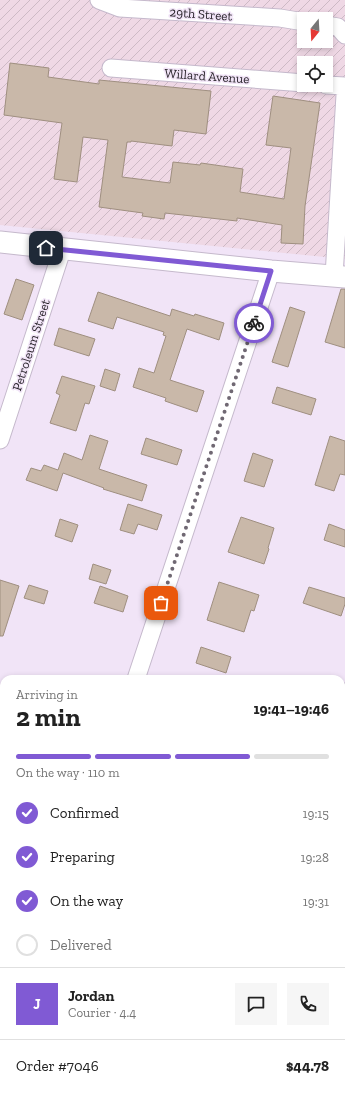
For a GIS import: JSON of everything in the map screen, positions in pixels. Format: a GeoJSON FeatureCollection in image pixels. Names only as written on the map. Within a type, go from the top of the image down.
{"type":"FeatureCollection","features":[{"type":"Feature","properties":{"kind":"street","name":"29th Street"},"geometry":{"type":"LineString","coordinates":[[99,0],[120,8],[280,18],[297,21]]}},
{"type":"Feature","properties":{"kind":"street"},"geometry":{"type":"LineString","coordinates":[[333,26],[338,27],[345,35]]}},
{"type":"Feature","properties":{"kind":"street","name":"Willard Avenue"},"geometry":{"type":"LineString","coordinates":[[111,68],[297,82]]}},
{"type":"Feature","properties":{"kind":"street"},"geometry":{"type":"LineString","coordinates":[[333,85],[345,86]]}},
{"type":"Feature","properties":{"kind":"street"},"geometry":{"type":"LineString","coordinates":[[0,242],[62,250],[340,277],[345,95]]}},
{"type":"Feature","properties":{"kind":"street","name":"Petroleum Street"},"geometry":{"type":"LineString","coordinates":[[0,440],[62,250]]}},
{"type":"Feature","properties":{"kind":"street"},"geometry":{"type":"LineString","coordinates":[[137,675],[271,271]]}},
{"type":"Feature","properties":{"kind":"shaded area"},"geometry":{"type":"Polygon","coordinates":[[[0,0],[345,0],[345,259],[0,225],[0,0]]]}},
{"type":"Feature","properties":{"kind":"building"},"geometry":{"type":"Polygon","coordinates":[[[10,63],[49,68],[48,77],[99,84],[99,80],[211,91],[206,134],[174,130],[172,146],[131,141],[127,142],[122,177],[170,183],[173,162],[200,165],[201,163],[243,169],[240,192],[284,199],[291,148],[266,145],[273,96],[320,103],[305,206],[303,244],[281,243],[282,225],[237,218],[237,221],[165,213],[164,219],[142,216],[143,213],[99,207],[108,140],[83,137],[77,182],[54,179],[62,123],[4,115],[10,63]]]}},
{"type":"Feature","properties":{"kind":"building"},"geometry":{"type":"Polygon","coordinates":[[[16,279],[34,285],[22,320],[4,314],[16,279]]]}},
{"type":"Feature","properties":{"kind":"building"},"geometry":{"type":"Polygon","coordinates":[[[341,289],[345,289],[345,348],[325,342],[341,289]]]}},
{"type":"Feature","properties":{"kind":"building"},"geometry":{"type":"Polygon","coordinates":[[[98,292],[170,316],[172,309],[224,323],[219,340],[187,329],[170,380],[204,391],[197,412],[165,401],[166,398],[133,387],[139,368],[154,373],[166,336],[163,335],[164,332],[117,317],[113,329],[88,321],[98,292]]]}},
{"type":"Feature","properties":{"kind":"building"},"geometry":{"type":"Polygon","coordinates":[[[290,307],[305,312],[288,367],[272,362],[290,307]]]}},
{"type":"Feature","properties":{"kind":"building"},"geometry":{"type":"Polygon","coordinates":[[[59,328],[95,339],[89,356],[54,345],[59,328]]]}},
{"type":"Feature","properties":{"kind":"building"},"geometry":{"type":"Polygon","coordinates":[[[105,369],[120,374],[115,391],[100,386],[105,369]]]}},
{"type":"Feature","properties":{"kind":"building"},"geometry":{"type":"Polygon","coordinates":[[[62,376],[95,386],[89,404],[85,403],[76,431],[50,423],[60,395],[56,393],[62,376]]]}},
{"type":"Feature","properties":{"kind":"building"},"geometry":{"type":"Polygon","coordinates":[[[277,387],[316,399],[311,415],[272,403],[277,387]]]}},
{"type":"Feature","properties":{"kind":"building"},"geometry":{"type":"Polygon","coordinates":[[[90,435],[108,441],[99,469],[147,485],[142,501],[103,489],[104,488],[63,473],[57,491],[26,480],[31,468],[41,471],[44,465],[58,470],[64,453],[82,460],[90,435]]]}},
{"type":"Feature","properties":{"kind":"building"},"geometry":{"type":"Polygon","coordinates":[[[330,436],[345,441],[345,475],[340,474],[334,491],[315,485],[330,436]]]}},
{"type":"Feature","properties":{"kind":"building"},"geometry":{"type":"Polygon","coordinates":[[[146,438],[182,450],[177,465],[141,454],[146,438]]]}},
{"type":"Feature","properties":{"kind":"building"},"geometry":{"type":"Polygon","coordinates":[[[253,453],[273,460],[264,487],[244,481],[253,453]]]}},
{"type":"Feature","properties":{"kind":"building"},"geometry":{"type":"Polygon","coordinates":[[[128,504],[162,515],[157,530],[138,524],[134,534],[120,530],[128,504]]]}},
{"type":"Feature","properties":{"kind":"building"},"geometry":{"type":"Polygon","coordinates":[[[241,517],[274,528],[264,564],[228,552],[241,517]]]}},
{"type":"Feature","properties":{"kind":"building"},"geometry":{"type":"Polygon","coordinates":[[[60,519],[78,525],[72,542],[55,536],[60,519]]]}},
{"type":"Feature","properties":{"kind":"building"},"geometry":{"type":"Polygon","coordinates":[[[329,524],[345,530],[345,547],[324,540],[329,524]]]}},
{"type":"Feature","properties":{"kind":"building"},"geometry":{"type":"Polygon","coordinates":[[[93,564],[111,570],[106,584],[89,579],[93,564]]]}},
{"type":"Feature","properties":{"kind":"building"},"geometry":{"type":"Polygon","coordinates":[[[0,580],[19,586],[3,636],[0,636],[0,580]]]}},
{"type":"Feature","properties":{"kind":"building"},"geometry":{"type":"Polygon","coordinates":[[[219,582],[259,595],[254,611],[251,610],[244,632],[207,620],[219,582]]]}},
{"type":"Feature","properties":{"kind":"building"},"geometry":{"type":"Polygon","coordinates":[[[29,585],[48,591],[44,604],[24,598],[29,585]]]}},
{"type":"Feature","properties":{"kind":"building"},"geometry":{"type":"Polygon","coordinates":[[[100,586],[128,596],[123,612],[94,603],[100,586]]]}},
{"type":"Feature","properties":{"kind":"building"},"geometry":{"type":"Polygon","coordinates":[[[309,587],[345,598],[345,604],[341,616],[303,603],[309,587]]]}},
{"type":"Feature","properties":{"kind":"building"},"geometry":{"type":"Polygon","coordinates":[[[201,647],[231,657],[226,673],[196,663],[201,647]]]}},
{"type":"Feature","properties":{"kind":"way so far"},"geometry":{"type":"LineString","coordinates":[[161,603],[254,323]]}},
{"type":"Feature","properties":{"kind":"route"},"geometry":{"type":"LineString","coordinates":[[46,248],[271,271],[254,323]]}}]}
